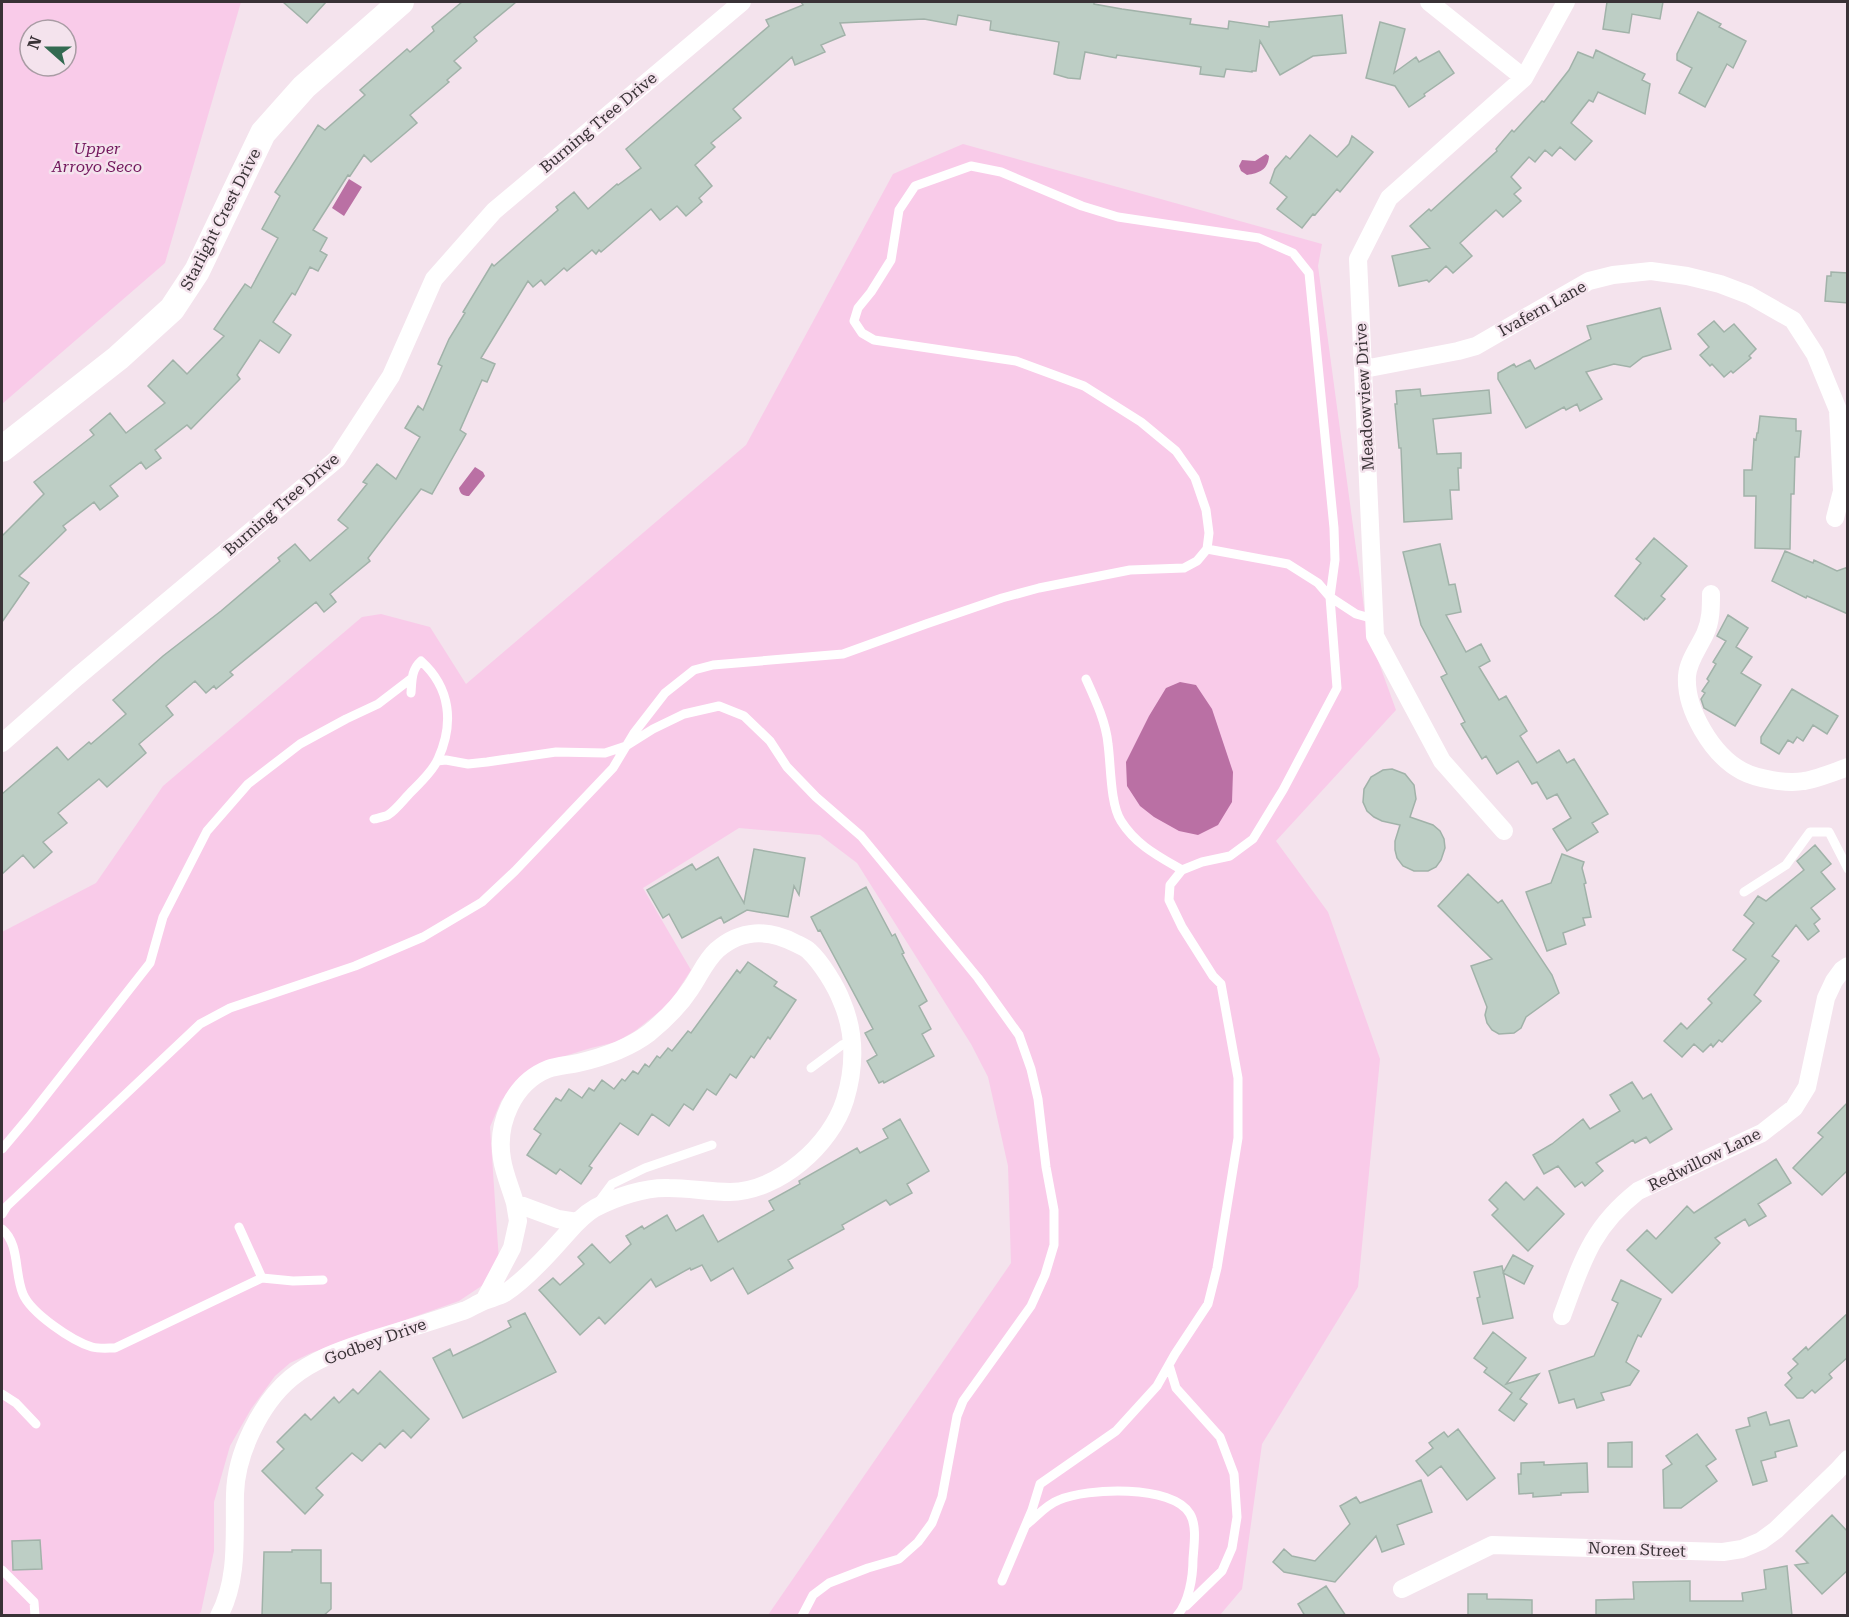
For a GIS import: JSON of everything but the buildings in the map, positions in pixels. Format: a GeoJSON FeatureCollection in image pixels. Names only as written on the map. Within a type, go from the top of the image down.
{"type":"FeatureCollection","features":[{"type":"Feature","properties":{"kind":"street","name":"Starlight Crest Drive"},"geometry":{"type":"LineString","coordinates":[[2,449],[118,358],[172,309],[197,271],[263,133],[304,87],[401,2]]}},
{"type":"Feature","properties":{"kind":"street","name":"Burning Tree Drive"},"geometry":{"type":"LineString","coordinates":[[2,742],[337,459],[391,375],[434,279],[494,211],[742,2]]}},
{"type":"Feature","properties":{"kind":"street"},"geometry":{"type":"LineString","coordinates":[[1429,2],[1524,78]]}},
{"type":"Feature","properties":{"kind":"street","name":"Meadowview Drive"},"geometry":{"type":"LineString","coordinates":[[1504,831],[1442,761],[1375,636],[1358,259],[1389,198],[1524,78],[1566,2]]}},
{"type":"Feature","properties":{"kind":"street","name":"Ivafern Lane"},"geometry":{"type":"LineString","coordinates":[[1364,369],[1476,346],[1589,281],[1612,275],[1651,271],[1720,284],[1749,295],[1793,320],[1815,354],[1838,410],[1842,491],[1835,518]]}},
{"type":"Feature","properties":{"kind":"street"},"geometry":{"type":"LineString","coordinates":[[1711,594],[1711,612],[1706,632],[1694,653],[1687,675],[1694,712],[1720,756],[1742,771],[1768,780],[1804,782],[1848,767]]}},
{"type":"Feature","properties":{"kind":"street","name":"Godbey Drive"},"geometry":{"type":"LineString","coordinates":[[219,1616],[228,1594],[235,1558],[237,1470],[254,1428],[268,1404],[290,1379],[336,1352],[469,1309],[507,1292],[593,1209],[643,1190],[665,1187],[734,1192],[772,1181],[807,1158],[824,1139],[842,1110],[852,1077],[854,1051],[843,1004],[832,982],[808,950],[783,937],[758,932],[734,938],[717,950],[703,966],[682,1001],[631,1045],[599,1058],[548,1069],[531,1079],[506,1110],[501,1134],[502,1160],[518,1221],[512,1248],[484,1301]]}},
{"type":"Feature","properties":{"kind":"street","name":"Redwillow Lane"},"geometry":{"type":"LineString","coordinates":[[1562,1316],[1582,1261],[1592,1241],[1620,1204],[1638,1191],[1762,1133],[1794,1108],[1807,1087],[1820,1016],[1826,998],[1834,981],[1848,966]]}},
{"type":"Feature","properties":{"kind":"street"},"geometry":{"type":"LineString","coordinates":[[515,1203],[558,1219],[577,1222]]}},
{"type":"Feature","properties":{"kind":"street","name":"Noren Street"},"geometry":{"type":"LineString","coordinates":[[1402,1589],[1492,1545],[1723,1552],[1742,1549],[1761,1541],[1776,1530],[1848,1459]]}},
{"type":"Feature","properties":{"kind":"lane"},"geometry":{"type":"LineString","coordinates":[[2,1214],[7,1206],[200,1024],[230,1008],[355,966],[413,941],[482,902],[515,871],[613,768],[634,733],[665,693],[694,670],[728,663],[843,654],[980,605],[1039,588],[1130,570],[1184,568],[1197,561],[1207,549],[1209,533],[1206,510],[1195,478],[1176,451],[1141,422],[1084,386],[1016,361],[874,340],[862,333],[854,321],[858,308],[891,260],[899,210],[915,186],[971,166],[1001,172],[1082,206],[1118,217],[1259,238],[1293,253],[1309,273],[1334,528],[1335,560],[1330,597],[1337,688],[1283,790],[1253,839],[1230,856],[1202,862],[1182,870],[1170,885],[1169,900],[1182,927],[1213,976],[1221,984],[1238,1078],[1238,1138],[1217,1268],[1208,1304],[1157,1386],[1116,1431],[1040,1484],[1002,1581]]}},
{"type":"Feature","properties":{"kind":"lane"},"geometry":{"type":"LineString","coordinates":[[1207,549],[1288,564],[1318,583],[1330,597],[1356,614],[1374,619]]}},
{"type":"Feature","properties":{"kind":"lane"},"geometry":{"type":"LineString","coordinates":[[374,819],[387,815],[414,789],[437,761],[449,722],[447,703],[437,679],[421,661],[415,667],[411,693]]}},
{"type":"Feature","properties":{"kind":"lane"},"geometry":{"type":"LineString","coordinates":[[2,1149],[150,963],[163,917],[207,831],[248,784],[300,744],[378,704],[412,678]]}},
{"type":"Feature","properties":{"kind":"lane"},"geometry":{"type":"LineString","coordinates":[[1086,679],[1098,704],[1108,742],[1112,789],[1120,820],[1141,846],[1182,870]]}},
{"type":"Feature","properties":{"kind":"lane"},"geometry":{"type":"LineString","coordinates":[[437,761],[446,760],[468,764],[556,752],[605,753],[626,746],[653,729],[684,714],[719,706],[744,716],[770,741],[787,767],[816,797],[861,836],[978,978],[1019,1035],[1038,1099],[1054,1210],[1054,1245],[1045,1275],[1031,1306],[963,1401],[957,1416],[942,1497],[932,1523],[918,1542],[899,1559],[829,1583],[813,1595],[802,1616]]}},
{"type":"Feature","properties":{"kind":"lane"},"geometry":{"type":"LineString","coordinates":[[1744,892],[1786,865],[1810,832],[1829,832],[1848,869]]}},
{"type":"Feature","properties":{"kind":"lane"},"geometry":{"type":"LineString","coordinates":[[811,1068],[842,1045],[852,1041]]}},
{"type":"Feature","properties":{"kind":"lane"},"geometry":{"type":"LineString","coordinates":[[593,1209],[612,1185],[645,1168],[712,1145]]}},
{"type":"Feature","properties":{"kind":"lane"},"geometry":{"type":"LineString","coordinates":[[239,1227],[262,1278]]}},
{"type":"Feature","properties":{"kind":"lane"},"geometry":{"type":"LineString","coordinates":[[2,1229],[9,1235],[23,1294],[31,1307],[77,1341],[95,1347],[115,1348],[262,1278],[293,1281],[323,1280]]}},
{"type":"Feature","properties":{"kind":"lane"},"geometry":{"type":"LineString","coordinates":[[1169,1365],[1176,1388],[1220,1437],[1233,1474],[1237,1517],[1232,1548],[1222,1571],[1177,1616]]}},
{"type":"Feature","properties":{"kind":"lane"},"geometry":{"type":"LineString","coordinates":[[2,1394],[16,1403],[36,1424]]}},
{"type":"Feature","properties":{"kind":"lane"},"geometry":{"type":"LineString","coordinates":[[1025,1526],[1058,1500],[1087,1493],[1135,1490],[1168,1498],[1184,1507],[1191,1515],[1194,1529],[1193,1565],[1185,1607]]}},
{"type":"Feature","properties":{"kind":"lane"},"geometry":{"type":"LineString","coordinates":[[2,1570],[34,1602],[35,1616]]}},
{"type":"Feature","properties":{"kind":"green space","name":"Upper Arroyo Seco"},"geometry":{"type":"Polygon","coordinates":[[[2,2],[241,2],[165,263],[2,404],[2,2]]]}},
{"type":"Feature","properties":{"kind":"green space"},"geometry":{"type":"Polygon","coordinates":[[[963,144],[1322,244],[1318,266],[1367,630],[1396,710],[1276,841],[1328,912],[1380,1059],[1358,1287],[1262,1444],[1242,1589],[1220,1615],[768,1615],[1011,1263],[1008,1166],[988,1077],[971,1044],[857,863],[820,835],[739,828],[643,888],[691,970],[669,1004],[635,1031],[616,1042],[545,1062],[519,1079],[501,1101],[490,1127],[499,1261],[483,1285],[459,1301],[311,1353],[290,1363],[275,1376],[251,1409],[230,1446],[214,1502],[214,1551],[201,1612],[198,1615],[2,1616],[2,932],[96,883],[163,786],[362,617],[381,614],[430,627],[466,684],[746,445],[893,174],[963,144]]]}},
{"type":"Feature","properties":{"kind":"shaded area"},"geometry":{"type":"Polygon","coordinates":[[[1266,154],[1269,156],[1267,165],[1262,170],[1247,175],[1241,171],[1239,166],[1242,160],[1255,161],[1266,154]]]}},
{"type":"Feature","properties":{"kind":"shaded area"},"geometry":{"type":"Polygon","coordinates":[[[349,179],[362,187],[344,216],[332,208],[349,179]]]}},
{"type":"Feature","properties":{"kind":"shaded area"},"geometry":{"type":"Polygon","coordinates":[[[475,467],[485,476],[469,496],[463,495],[459,488],[475,467]]]}},
{"type":"Feature","properties":{"kind":"shaded area"},"geometry":{"type":"Polygon","coordinates":[[[1180,682],[1196,685],[1212,709],[1233,772],[1232,802],[1218,825],[1198,835],[1179,831],[1154,817],[1140,806],[1127,786],[1126,762],[1149,716],[1166,688],[1180,682]]]}}]}
